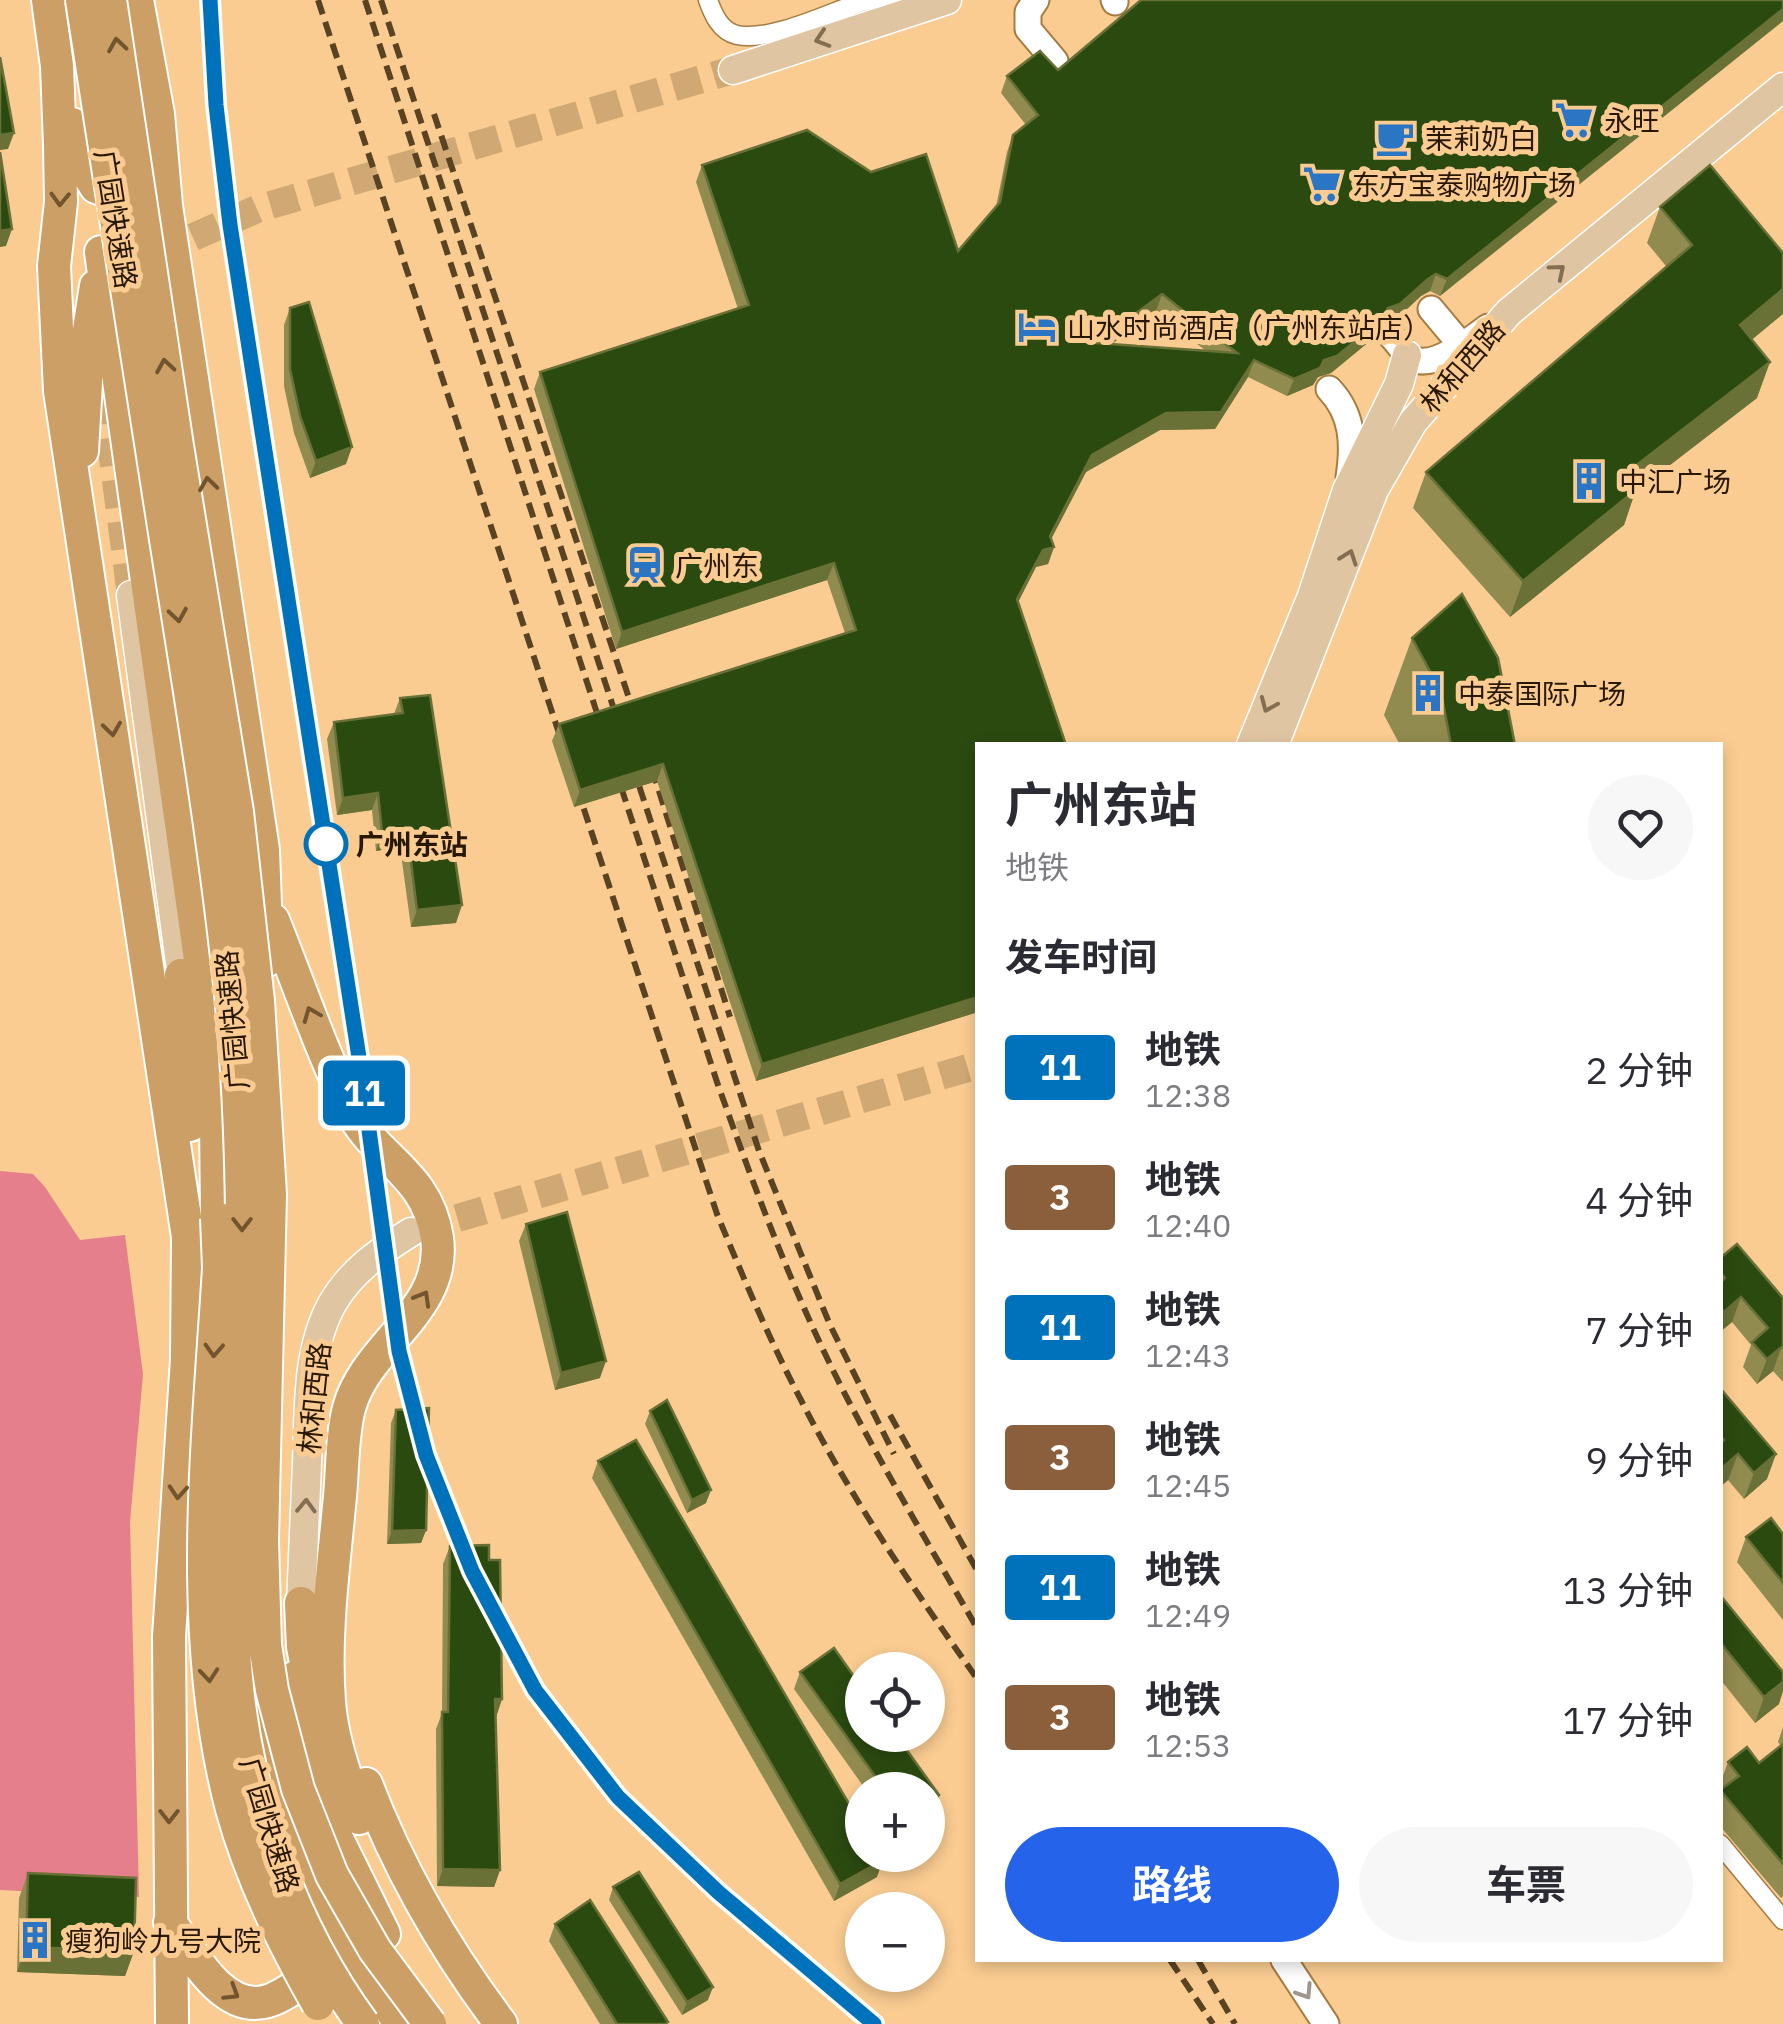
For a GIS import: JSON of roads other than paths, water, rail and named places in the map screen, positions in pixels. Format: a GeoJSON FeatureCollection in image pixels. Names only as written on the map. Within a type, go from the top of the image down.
{"type":"FeatureCollection","features":[{"type":"Feature","properties":{"kind":"highway"},"geometry":{"type":"LineString","coordinates":[[48,0],[57,66],[60,202],[54,266],[60,391],[188,1237]]}},
{"type":"Feature","properties":{"kind":"highway","name":"广园快速路"},"geometry":{"type":"LineString","coordinates":[[82,0],[186,664],[231,998],[242,1178],[234,1580],[239,1704],[259,1798],[293,1902],[315,1947],[363,2024]]}},
{"type":"Feature","properties":{"kind":"highway","name":"广园快速路"},"geometry":{"type":"LineString","coordinates":[[110,0],[176,446],[237,812],[258,1001],[268,1132],[271,1250],[262,1541],[267,1660],[298,1788],[325,1860],[375,1950],[430,2024]]}},
{"type":"Feature","properties":{"kind":"highway"},"geometry":{"type":"LineString","coordinates":[[137,0],[158,114],[166,206],[263,850],[282,1237],[257,1312],[255,1338],[247,1524],[251,1659],[266,1757],[302,1860],[347,1945],[401,2024]]}},
{"type":"Feature","properties":{"kind":"highway"},"geometry":{"type":"LineString","coordinates":[[57,66],[84,168],[96,187],[105,193],[121,189],[132,177],[158,114]]}},
{"type":"Feature","properties":{"kind":"highway"},"geometry":{"type":"LineString","coordinates":[[78,500],[89,330],[107,227],[118,209],[132,205],[166,206]]}},
{"type":"Feature","properties":{"kind":"highway"},"geometry":{"type":"LineString","coordinates":[[101,252],[204,995],[216,1118],[219,1268],[204,1602],[214,1721],[233,1810],[266,1904],[290,1956],[332,2024]]}},
{"type":"Feature","properties":{"kind":"highway"},"geometry":{"type":"LineString","coordinates":[[264,900],[351,1110],[375,1144],[406,1171],[418,1189],[437,1239],[436,1274],[429,1290],[412,1318],[373,1363],[349,1407],[327,1654],[336,1744],[359,1818]]}},
{"type":"Feature","properties":{"kind":"highway"},"geometry":{"type":"LineString","coordinates":[[181,970],[217,1218]]}},
{"type":"Feature","properties":{"kind":"highway"},"geometry":{"type":"LineString","coordinates":[[172,2024],[169,1637],[187,1360],[190,1113],[181,970]]}},
{"type":"Feature","properties":{"kind":"highway"},"geometry":{"type":"LineString","coordinates":[[349,1407],[344,1679],[351,1731],[368,1789],[404,1871],[501,2024]]}},
{"type":"Feature","properties":{"kind":"highway"},"geometry":{"type":"LineString","coordinates":[[301,1603],[296,1660],[304,1720],[328,1803],[372,1916]]}},
{"type":"Feature","properties":{"kind":"highway"},"geometry":{"type":"LineString","coordinates":[[301,1603],[310,1686],[324,1734],[359,1818],[430,1946],[489,2024]]}},
{"type":"Feature","properties":{"kind":"highway"},"geometry":{"type":"LineString","coordinates":[[251,1659],[372,1916],[448,2024]]}},
{"type":"Feature","properties":{"kind":"highway"},"geometry":{"type":"LineString","coordinates":[[302,1860],[315,1972],[307,2024]]}},
{"type":"Feature","properties":{"kind":"highway"},"geometry":{"type":"LineString","coordinates":[[170,1922],[222,1990],[242,2002],[270,2001],[315,1972]]}},
{"type":"Feature","properties":{"kind":"highway"},"geometry":{"type":"LineString","coordinates":[[154,2024],[170,1986]]}},
{"type":"Feature","properties":{"kind":"main road"},"geometry":{"type":"LineString","coordinates":[[733,70],[948,0]]}},
{"type":"Feature","properties":{"kind":"main road","name":"林和西路"},"geometry":{"type":"LineString","coordinates":[[1275,742],[1374,490],[1401,440],[1431,399],[1509,312],[1783,87]]}},
{"type":"Feature","properties":{"kind":"main road","name":"林和西路"},"geometry":{"type":"LineString","coordinates":[[1252,742],[1312,596],[1346,490],[1399,384],[1399,346]]}},
{"type":"Feature","properties":{"kind":"main road"},"geometry":{"type":"LineString","coordinates":[[131,595],[181,970]]}},
{"type":"Feature","properties":{"kind":"main road","name":"林和西路"},"geometry":{"type":"LineString","coordinates":[[301,1603],[311,1386],[321,1328],[351,1277],[377,1253],[411,1232]]}},
{"type":"Feature","properties":{"kind":"street"},"geometry":{"type":"LineString","coordinates":[[708,0],[715,18],[737,35],[768,34],[865,1],[880,1],[911,11]]}},
{"type":"Feature","properties":{"kind":"street"},"geometry":{"type":"LineString","coordinates":[[1036,0],[1028,12],[1028,28],[1056,61]]}},
{"type":"Feature","properties":{"kind":"street"},"geometry":{"type":"LineString","coordinates":[[1431,308],[1462,346]]}},
{"type":"Feature","properties":{"kind":"street"},"geometry":{"type":"LineString","coordinates":[[1399,346],[1416,359],[1450,354],[1509,312]]}},
{"type":"Feature","properties":{"kind":"street"},"geometry":{"type":"LineString","coordinates":[[1346,490],[1352,433],[1336,396],[1366,422],[1380,422],[1431,399]]}},
{"type":"Feature","properties":{"kind":"street"},"geometry":{"type":"LineString","coordinates":[[1723,1848],[1783,1920]]}},
{"type":"Feature","properties":{"kind":"street"},"geometry":{"type":"LineString","coordinates":[[1285,1962],[1326,2024]]}},
{"type":"Feature","properties":{"kind":"tunnel"},"geometry":{"type":"LineString","coordinates":[[159,262],[189,239],[257,209],[733,70]]}},
{"type":"Feature","properties":{"kind":"tunnel"},"geometry":{"type":"LineString","coordinates":[[108,396],[131,595]]}},
{"type":"Feature","properties":{"kind":"tunnel"},"geometry":{"type":"LineString","coordinates":[[417,1230],[975,1066]]}},
{"type":"Feature","properties":{"kind":"railway"},"geometry":{"type":"LineString","coordinates":[[318,0],[717,1214],[768,1332],[821,1438],[885,1544],[975,1676]]}},
{"type":"Feature","properties":{"kind":"railway"},"geometry":{"type":"LineString","coordinates":[[365,0],[717,1082],[761,1202],[847,1398],[975,1625]]}},
{"type":"Feature","properties":{"kind":"railway"},"geometry":{"type":"LineString","coordinates":[[381,0],[759,1151],[830,1325],[894,1454]]}},
{"type":"Feature","properties":{"kind":"railway"},"geometry":{"type":"LineString","coordinates":[[434,114],[642,737],[730,1017]]}},
{"type":"Feature","properties":{"kind":"railway"},"geometry":{"type":"LineString","coordinates":[[890,1415],[975,1567]]}},
{"type":"Feature","properties":{"kind":"railway"},"geometry":{"type":"LineString","coordinates":[[1171,1962],[1213,2024]]}},
{"type":"Feature","properties":{"kind":"railway"},"geometry":{"type":"LineString","coordinates":[[1199,1962],[1235,2024]]}},
{"type":"Feature","properties":{"kind":"metro line","name":"11"},"geometry":{"type":"LineString","coordinates":[[210,0],[216,105],[230,225],[360,1064],[399,1351],[426,1455],[472,1571],[535,1690],[618,1797],[718,1892],[874,2024]]}},
{"type":"Feature","properties":{"kind":"place","name":"永旺"},"geometry":{"type":"Point","coordinates":[1574,120]}},
{"type":"Feature","properties":{"kind":"place","name":"茉莉奶白"},"geometry":{"type":"Point","coordinates":[1395,138]}},
{"type":"Feature","properties":{"kind":"place","name":"东方宝泰购物广场"},"geometry":{"type":"Point","coordinates":[1322,184]}},
{"type":"Feature","properties":{"kind":"place","name":"山水时尚酒店（广州东站店）"},"geometry":{"type":"Point","coordinates":[1037,327]}},
{"type":"Feature","properties":{"kind":"place","name":"中汇广场"},"geometry":{"type":"Point","coordinates":[1589,481]}},
{"type":"Feature","properties":{"kind":"place","name":"广州东"},"geometry":{"type":"Point","coordinates":[645,565]}},
{"type":"Feature","properties":{"kind":"place","name":"中泰国际广场"},"geometry":{"type":"Point","coordinates":[1428,693]}},
{"type":"Feature","properties":{"kind":"place","name":"广州东站"},"geometry":{"type":"Point","coordinates":[326,844]}},
{"type":"Feature","properties":{"kind":"place","name":"瘦狗岭九号大院"},"geometry":{"type":"Point","coordinates":[35,1940]}}]}
